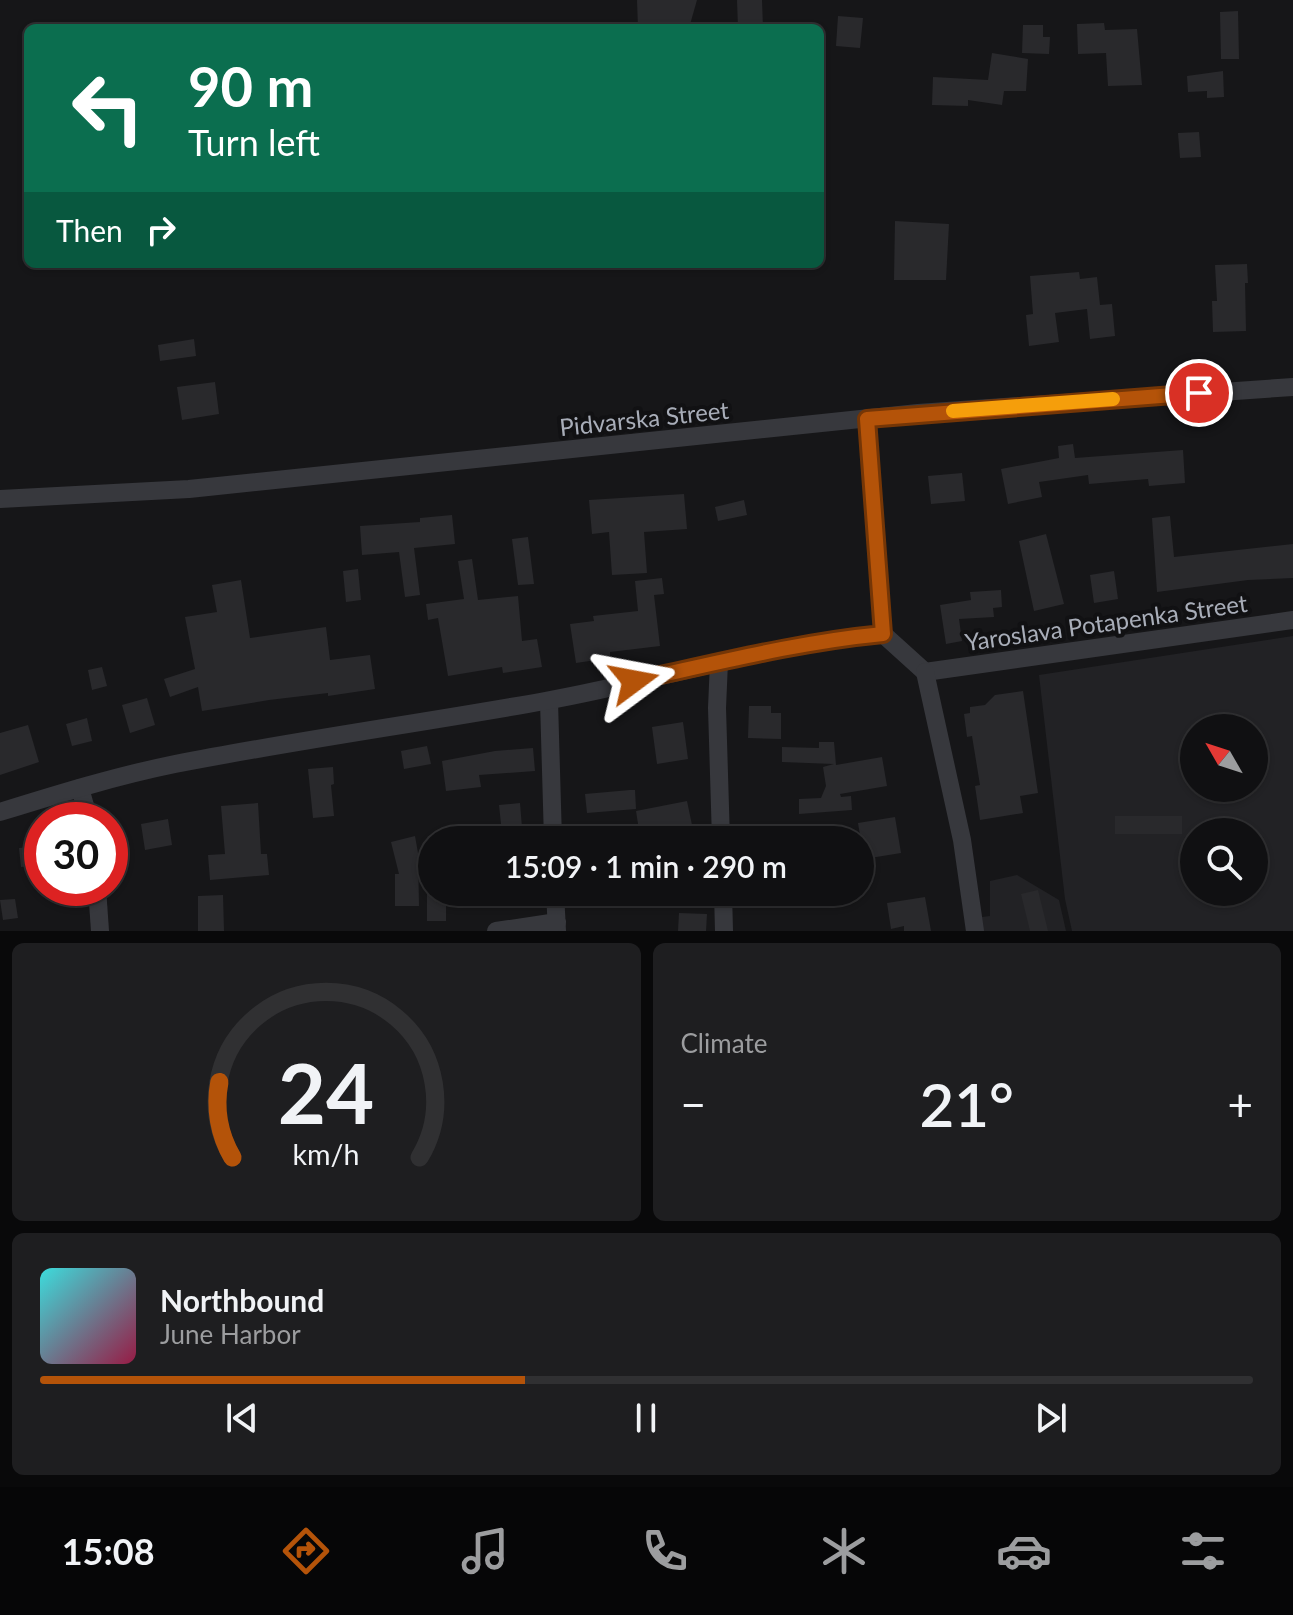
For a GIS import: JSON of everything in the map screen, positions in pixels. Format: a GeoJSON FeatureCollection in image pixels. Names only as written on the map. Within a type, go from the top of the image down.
{"type":"FeatureCollection","features":[{"type":"Feature","properties":{"kind":"street","name":"Pidvarska Street"},"geometry":{"type":"LineString","coordinates":[[0,499],[189,489],[867,419],[1293,387]]}},
{"type":"Feature","properties":{"kind":"street"},"geometry":{"type":"LineString","coordinates":[[867,419],[883,634],[925,672],[962,840],[975,931]]}},
{"type":"Feature","properties":{"kind":"street","name":"Yaroslava Potapenka Street"},"geometry":{"type":"LineString","coordinates":[[925,672],[1293,620]]}},
{"type":"Feature","properties":{"kind":"street"},"geometry":{"type":"LineString","coordinates":[[0,812],[176,764],[549,701],[827,640],[883,634]]}},
{"type":"Feature","properties":{"kind":"street"},"geometry":{"type":"LineString","coordinates":[[719,662],[717,708],[721,826]]}},
{"type":"Feature","properties":{"kind":"street"},"geometry":{"type":"LineString","coordinates":[[549,701],[553,826]]}},
{"type":"Feature","properties":{"kind":"street"},"geometry":{"type":"LineString","coordinates":[[80,788],[84,802]]}},
{"type":"Feature","properties":{"kind":"street"},"geometry":{"type":"LineString","coordinates":[[98,906],[100,931]]}},
{"type":"Feature","properties":{"kind":"street"},"geometry":{"type":"LineString","coordinates":[[496,931],[557,926],[556,906]]}},
{"type":"Feature","properties":{"kind":"street"},"geometry":{"type":"LineString","coordinates":[[723,906],[724,931]]}},
{"type":"Feature","properties":{"kind":"shaded area"},"geometry":{"type":"Polygon","coordinates":[[[1293,636],[1293,931],[1072,931],[1065,899],[1039,675],[1293,636]]]}},
{"type":"Feature","properties":{"kind":"shaded area"},"geometry":{"type":"Polygon","coordinates":[[[1017,875],[1059,900],[1066,931],[975,931],[974,918],[990,916],[990,881],[1017,875]]]}},
{"type":"Feature","properties":{"kind":"building"},"geometry":{"type":"Polygon","coordinates":[[[637,0],[697,0],[690,24],[638,24],[637,0]]]}},
{"type":"Feature","properties":{"kind":"building"},"geometry":{"type":"Polygon","coordinates":[[[737,0],[762,0],[763,24],[738,24],[737,0]]]}},
{"type":"Feature","properties":{"kind":"building"},"geometry":{"type":"Polygon","coordinates":[[[1238,11],[1239,59],[1221,59],[1220,12],[1238,11]]]}},
{"type":"Feature","properties":{"kind":"building"},"geometry":{"type":"Polygon","coordinates":[[[838,16],[863,18],[860,48],[836,46],[838,16]]]}},
{"type":"Feature","properties":{"kind":"building"},"geometry":{"type":"Polygon","coordinates":[[[1104,23],[1105,30],[1137,29],[1142,85],[1108,86],[1106,53],[1078,54],[1077,24],[1104,23]]]}},
{"type":"Feature","properties":{"kind":"building"},"geometry":{"type":"Polygon","coordinates":[[[1023,25],[1043,25],[1043,37],[1050,37],[1049,54],[1022,53],[1023,25]]]}},
{"type":"Feature","properties":{"kind":"building"},"geometry":{"type":"Polygon","coordinates":[[[992,53],[1028,59],[1026,91],[1004,91],[1002,105],[968,100],[968,106],[932,105],[933,77],[988,80],[992,53]]]}},
{"type":"Feature","properties":{"kind":"building"},"geometry":{"type":"Polygon","coordinates":[[[1223,71],[1224,97],[1207,98],[1207,91],[1188,92],[1187,76],[1223,71]]]}},
{"type":"Feature","properties":{"kind":"building"},"geometry":{"type":"Polygon","coordinates":[[[1199,132],[1201,157],[1180,158],[1178,133],[1199,132]]]}},
{"type":"Feature","properties":{"kind":"building"},"geometry":{"type":"Polygon","coordinates":[[[895,221],[949,224],[946,280],[894,280],[895,221]]]}},
{"type":"Feature","properties":{"kind":"building"},"geometry":{"type":"Polygon","coordinates":[[[1247,264],[1246,331],[1213,332],[1212,301],[1217,301],[1215,265],[1247,264]]]}},
{"type":"Feature","properties":{"kind":"building"},"geometry":{"type":"Polygon","coordinates":[[[1079,272],[1080,279],[1097,277],[1100,305],[1112,304],[1115,336],[1090,339],[1087,309],[1055,313],[1059,342],[1029,346],[1026,315],[1033,314],[1030,276],[1079,272]]]}},
{"type":"Feature","properties":{"kind":"building"},"geometry":{"type":"Polygon","coordinates":[[[194,339],[196,356],[160,361],[158,345],[194,339]]]}},
{"type":"Feature","properties":{"kind":"building"},"geometry":{"type":"Polygon","coordinates":[[[215,382],[219,414],[182,420],[177,387],[215,382]]]}},
{"type":"Feature","properties":{"kind":"building"},"geometry":{"type":"Polygon","coordinates":[[[1073,444],[1075,458],[1183,450],[1185,483],[1149,486],[1148,479],[1089,484],[1088,475],[1039,482],[1042,497],[1008,504],[1001,469],[1059,458],[1058,446],[1073,444]]]}},
{"type":"Feature","properties":{"kind":"building"},"geometry":{"type":"Polygon","coordinates":[[[962,473],[965,501],[931,504],[928,476],[962,473]]]}},
{"type":"Feature","properties":{"kind":"building"},"geometry":{"type":"Polygon","coordinates":[[[684,494],[687,529],[644,532],[647,573],[612,575],[609,532],[592,534],[589,500],[684,494]]]}},
{"type":"Feature","properties":{"kind":"building"},"geometry":{"type":"Polygon","coordinates":[[[744,500],[747,515],[718,521],[715,507],[744,500]]]}},
{"type":"Feature","properties":{"kind":"building"},"geometry":{"type":"Polygon","coordinates":[[[452,515],[455,544],[414,548],[420,595],[405,597],[399,552],[362,555],[360,526],[420,522],[420,518],[452,515]]]}},
{"type":"Feature","properties":{"kind":"building"},"geometry":{"type":"Polygon","coordinates":[[[1170,516],[1174,557],[1293,544],[1293,578],[1248,580],[1157,592],[1152,518],[1170,516]]]}},
{"type":"Feature","properties":{"kind":"building"},"geometry":{"type":"Polygon","coordinates":[[[1046,534],[1064,604],[1034,611],[1019,541],[1046,534]]]}},
{"type":"Feature","properties":{"kind":"building"},"geometry":{"type":"Polygon","coordinates":[[[528,537],[534,584],[518,585],[512,539],[528,537]]]}},
{"type":"Feature","properties":{"kind":"building"},"geometry":{"type":"Polygon","coordinates":[[[472,559],[478,600],[518,596],[522,641],[537,639],[542,667],[503,673],[502,667],[448,676],[438,618],[428,620],[426,604],[464,599],[458,561],[472,559]]]}},
{"type":"Feature","properties":{"kind":"building"},"geometry":{"type":"Polygon","coordinates":[[[358,569],[361,600],[346,602],[343,571],[358,569]]]}},
{"type":"Feature","properties":{"kind":"building"},"geometry":{"type":"Polygon","coordinates":[[[1114,571],[1118,599],[1094,603],[1090,575],[1114,571]]]}},
{"type":"Feature","properties":{"kind":"building"},"geometry":{"type":"Polygon","coordinates":[[[662,578],[664,594],[654,595],[660,646],[610,652],[610,658],[576,663],[570,624],[594,621],[593,616],[638,611],[635,581],[662,578]]]}},
{"type":"Feature","properties":{"kind":"building"},"geometry":{"type":"Polygon","coordinates":[[[241,580],[250,638],[326,627],[330,660],[370,655],[375,689],[269,700],[202,711],[198,687],[170,697],[164,679],[195,669],[185,617],[217,612],[212,585],[241,580]]]}},
{"type":"Feature","properties":{"kind":"building"},"geometry":{"type":"Polygon","coordinates":[[[1001,590],[1002,607],[993,608],[994,617],[959,619],[962,641],[946,644],[940,605],[971,600],[970,592],[1001,590]]]}},
{"type":"Feature","properties":{"kind":"building"},"geometry":{"type":"Polygon","coordinates":[[[102,667],[107,686],[92,690],[88,670],[102,667]]]}},
{"type":"Feature","properties":{"kind":"building"},"geometry":{"type":"Polygon","coordinates":[[[1023,691],[1038,793],[1020,796],[1023,813],[980,820],[975,786],[980,785],[972,736],[967,737],[964,714],[970,713],[970,707],[985,705],[995,695],[1023,691]]]}},
{"type":"Feature","properties":{"kind":"building"},"geometry":{"type":"Polygon","coordinates":[[[147,698],[155,725],[130,733],[122,705],[147,698]]]}},
{"type":"Feature","properties":{"kind":"building"},"geometry":{"type":"Polygon","coordinates":[[[749,706],[771,706],[771,713],[781,713],[781,739],[748,738],[749,706]]]}},
{"type":"Feature","properties":{"kind":"building"},"geometry":{"type":"Polygon","coordinates":[[[87,718],[92,741],[72,746],[66,724],[87,718]]]}},
{"type":"Feature","properties":{"kind":"building"},"geometry":{"type":"Polygon","coordinates":[[[683,722],[688,759],[657,764],[652,727],[683,722]]]}},
{"type":"Feature","properties":{"kind":"building"},"geometry":{"type":"Polygon","coordinates":[[[28,725],[39,762],[0,775],[0,733],[28,725]]]}},
{"type":"Feature","properties":{"kind":"building"},"geometry":{"type":"Polygon","coordinates":[[[819,742],[834,742],[836,765],[882,757],[887,786],[840,794],[841,797],[851,796],[852,810],[799,814],[799,799],[821,798],[826,786],[823,767],[834,764],[782,762],[782,747],[819,748],[819,742]]]}},
{"type":"Feature","properties":{"kind":"building"},"geometry":{"type":"Polygon","coordinates":[[[427,746],[431,764],[404,769],[401,751],[427,746]]]}},
{"type":"Feature","properties":{"kind":"building"},"geometry":{"type":"Polygon","coordinates":[[[533,748],[535,771],[479,775],[481,787],[446,791],[442,761],[495,751],[533,748]]]}},
{"type":"Feature","properties":{"kind":"building"},"geometry":{"type":"Polygon","coordinates":[[[333,767],[334,816],[313,818],[308,769],[333,767]]]}},
{"type":"Feature","properties":{"kind":"building"},"geometry":{"type":"Polygon","coordinates":[[[635,790],[636,809],[587,813],[585,794],[635,790]]]}},
{"type":"Feature","properties":{"kind":"building"},"geometry":{"type":"Polygon","coordinates":[[[687,801],[692,825],[638,826],[636,811],[687,801]]]}},
{"type":"Feature","properties":{"kind":"building"},"geometry":{"type":"Polygon","coordinates":[[[258,803],[261,854],[267,854],[269,875],[210,880],[208,855],[225,854],[221,806],[258,803]]]}},
{"type":"Feature","properties":{"kind":"building"},"geometry":{"type":"Polygon","coordinates":[[[520,803],[522,826],[485,826],[501,824],[499,805],[520,803]]]}},
{"type":"Feature","properties":{"kind":"building"},"geometry":{"type":"Polygon","coordinates":[[[1115,816],[1182,816],[1180,834],[1115,834],[1115,816]]]}},
{"type":"Feature","properties":{"kind":"building"},"geometry":{"type":"Polygon","coordinates":[[[895,817],[901,853],[874,857],[874,826],[858,826],[858,823],[895,817]]]}},
{"type":"Feature","properties":{"kind":"building"},"geometry":{"type":"Polygon","coordinates":[[[168,819],[172,845],[145,850],[141,824],[168,819]]]}},
{"type":"Feature","properties":{"kind":"building"},"geometry":{"type":"Polygon","coordinates":[[[415,836],[418,906],[395,906],[395,874],[399,874],[391,842],[415,836]]]}},
{"type":"Feature","properties":{"kind":"building"},"geometry":{"type":"Polygon","coordinates":[[[19,848],[24,848],[24,867],[21,867],[19,848]]]}},
{"type":"Feature","properties":{"kind":"building"},"geometry":{"type":"Polygon","coordinates":[[[1038,890],[1048,931],[1030,931],[1021,894],[1038,890]]]}},
{"type":"Feature","properties":{"kind":"building"},"geometry":{"type":"Polygon","coordinates":[[[223,895],[224,931],[198,931],[198,896],[223,895]]]}},
{"type":"Feature","properties":{"kind":"building"},"geometry":{"type":"Polygon","coordinates":[[[925,897],[931,931],[904,931],[904,926],[891,929],[887,903],[925,897]]]}},
{"type":"Feature","properties":{"kind":"building"},"geometry":{"type":"Polygon","coordinates":[[[15,899],[18,918],[3,920],[0,900],[15,899]]]}},
{"type":"Feature","properties":{"kind":"building"},"geometry":{"type":"Polygon","coordinates":[[[427,906],[446,906],[446,921],[427,921],[427,906]]]}},
{"type":"Feature","properties":{"kind":"building"},"geometry":{"type":"Polygon","coordinates":[[[679,913],[707,914],[706,931],[678,931],[679,913]]]}},
{"type":"Feature","properties":{"kind":"slow traffic"},"geometry":{"type":"LineString","coordinates":[[953,411],[1113,399]]}},
{"type":"Feature","properties":{"kind":"route"},"geometry":{"type":"LineString","coordinates":[[634,681],[789,647],[883,634],[867,419],[1199,393]]}}]}
